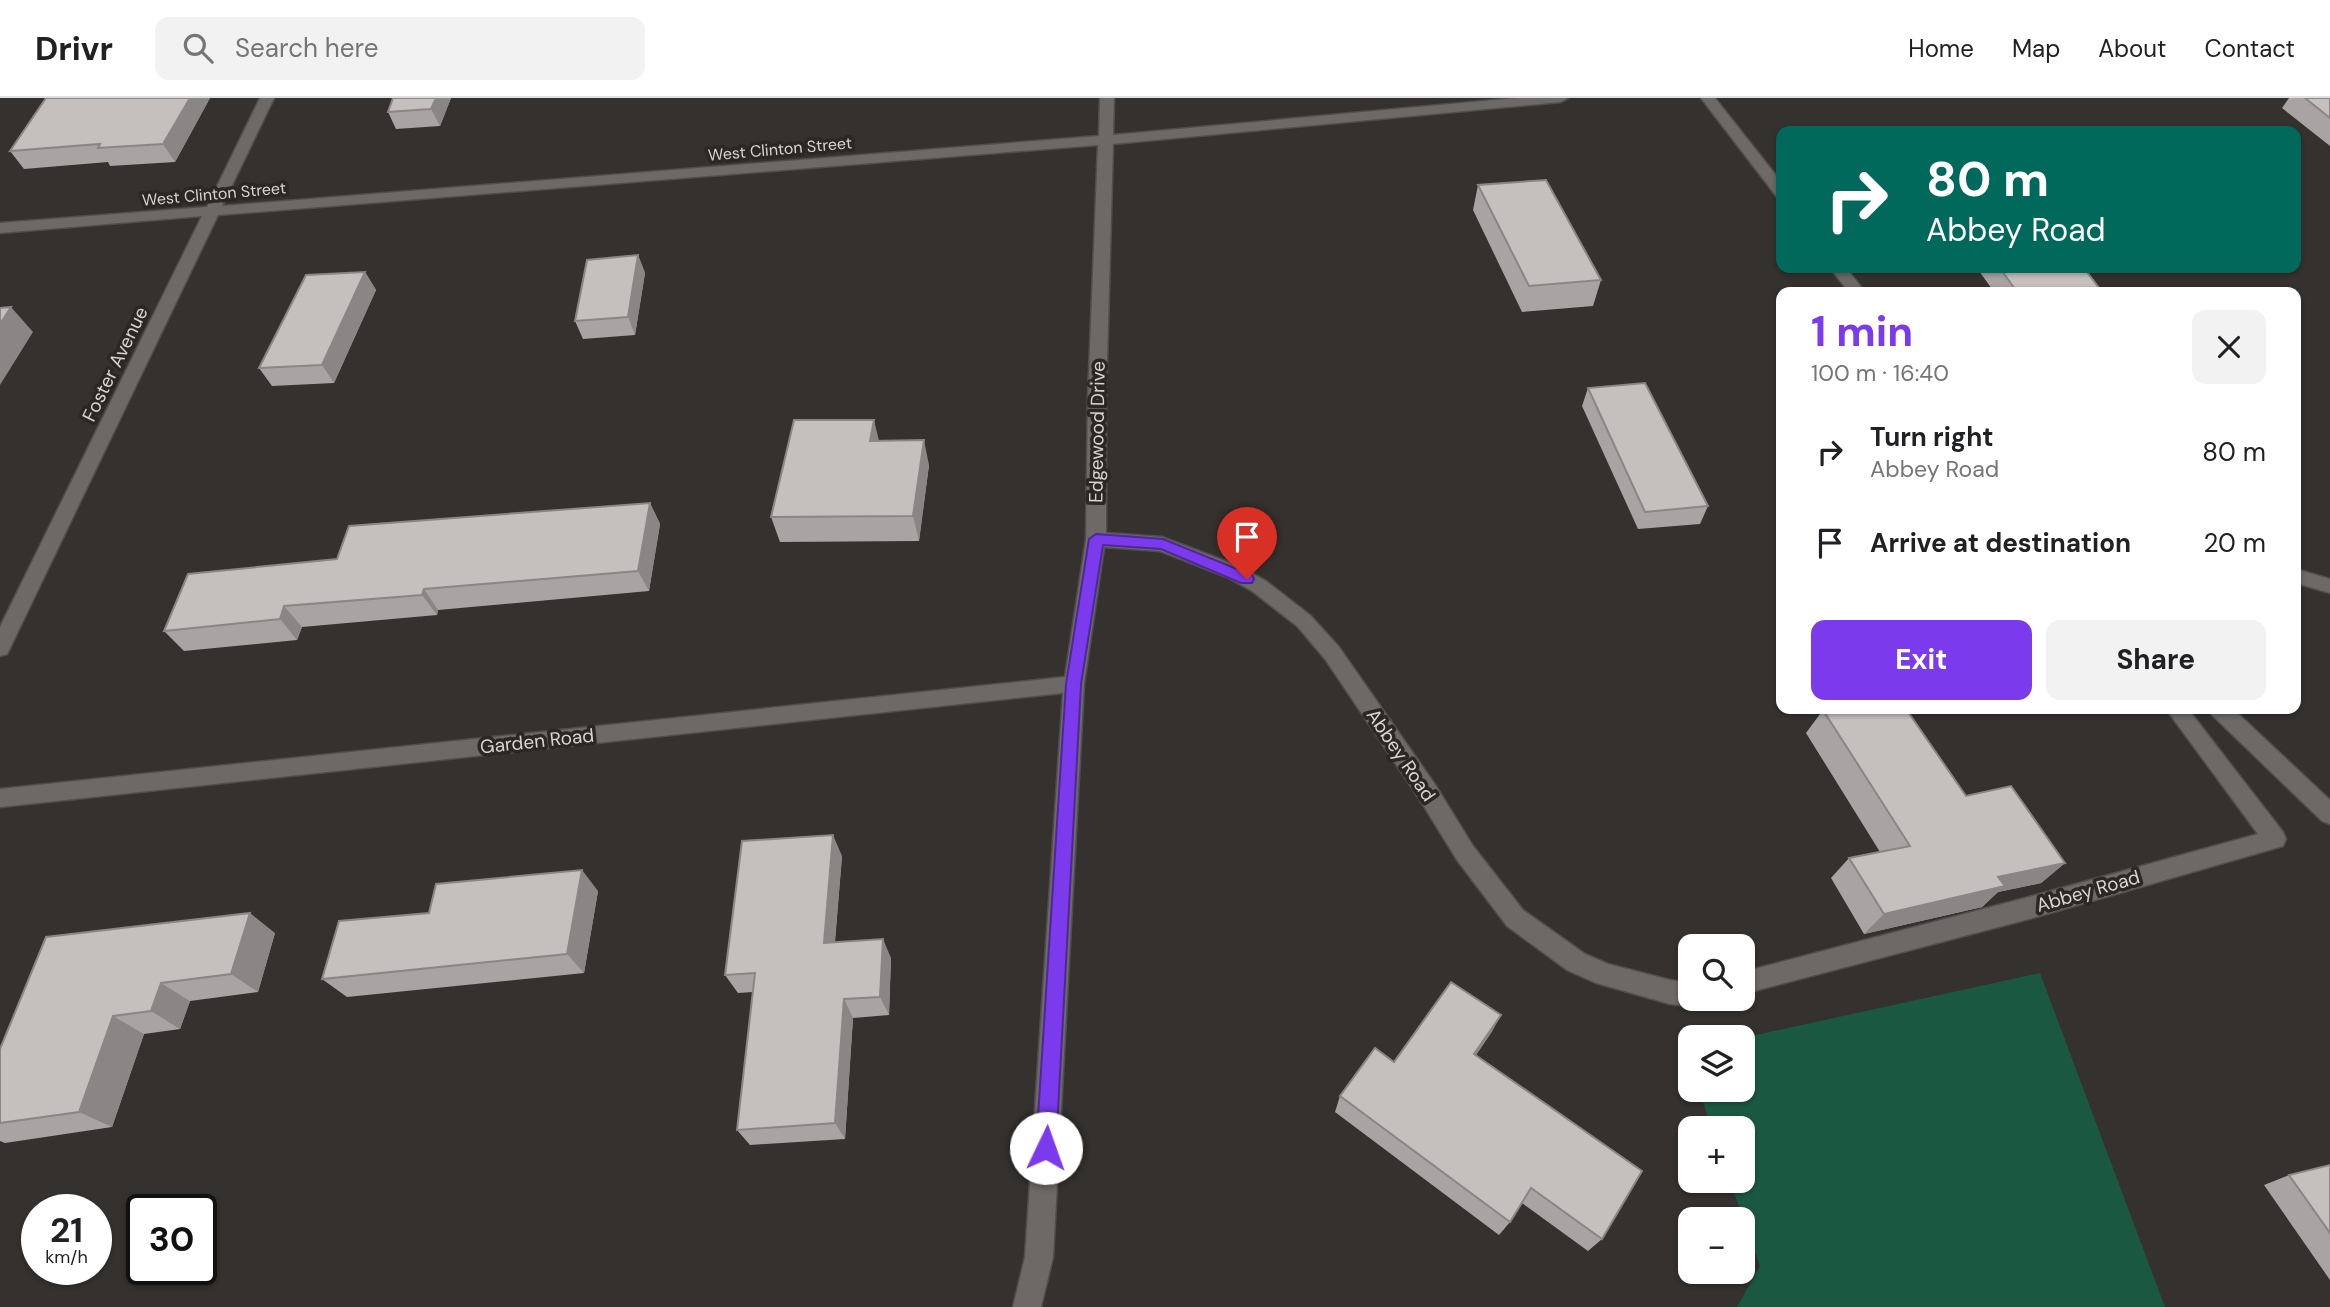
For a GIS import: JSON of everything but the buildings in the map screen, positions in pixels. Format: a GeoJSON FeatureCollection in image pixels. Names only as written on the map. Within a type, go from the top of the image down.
{"type":"FeatureCollection","features":[{"type":"Feature","properties":{"kind":"street","name":"Foster Avenue"},"geometry":{"type":"LineString","coordinates":[[0,648],[267,98]]}},
{"type":"Feature","properties":{"kind":"street","name":"Edgewood Drive"},"geometry":{"type":"LineString","coordinates":[[1027,1307],[1039,1257],[1073,684],[1096,539],[1097,398],[1107,98]]}},
{"type":"Feature","properties":{"kind":"street","name":"West Clinton Street"},"geometry":{"type":"LineString","coordinates":[[0,229],[1106,140],[1561,98]]}},
{"type":"Feature","properties":{"kind":"street"},"geometry":{"type":"LineString","coordinates":[[1708,98],[1776,186]]}},
{"type":"Feature","properties":{"kind":"street"},"geometry":{"type":"LineString","coordinates":[[1842,273],[1853,287]]}},
{"type":"Feature","properties":{"kind":"street","name":"Abbey Road"},"geometry":{"type":"LineString","coordinates":[[1096,539],[1163,544],[1234,572],[1268,593],[1304,621],[1332,653],[1428,793],[1465,853],[1515,918],[1576,961],[1605,975],[1678,993]]}},
{"type":"Feature","properties":{"kind":"street"},"geometry":{"type":"LineString","coordinates":[[2301,577],[2330,586]]}},
{"type":"Feature","properties":{"kind":"street","name":"Garden Road"},"geometry":{"type":"LineString","coordinates":[[0,798],[1073,684]]}},
{"type":"Feature","properties":{"kind":"street","name":"Abbey Road"},"geometry":{"type":"LineString","coordinates":[[1755,980],[2029,908],[2275,839],[2179,714]]}},
{"type":"Feature","properties":{"kind":"street"},"geometry":{"type":"LineString","coordinates":[[2223,714],[2330,814]]}},
{"type":"Feature","properties":{"kind":"green space"},"geometry":{"type":"Polygon","coordinates":[[[2040,973],[2165,1307],[1737,1307],[1750,1284],[1755,1284],[1755,1275],[1760,1266],[1755,1252],[1755,1207],[1739,1207],[1734,1193],[1755,1193],[1755,1116],[1708,1116],[1703,1102],[1755,1102],[1755,1035],[2040,973]]]}},
{"type":"Feature","properties":{"kind":"route"},"geometry":{"type":"LineString","coordinates":[[1046,1148],[1073,684],[1096,539],[1163,544],[1247,579]]}}]}
